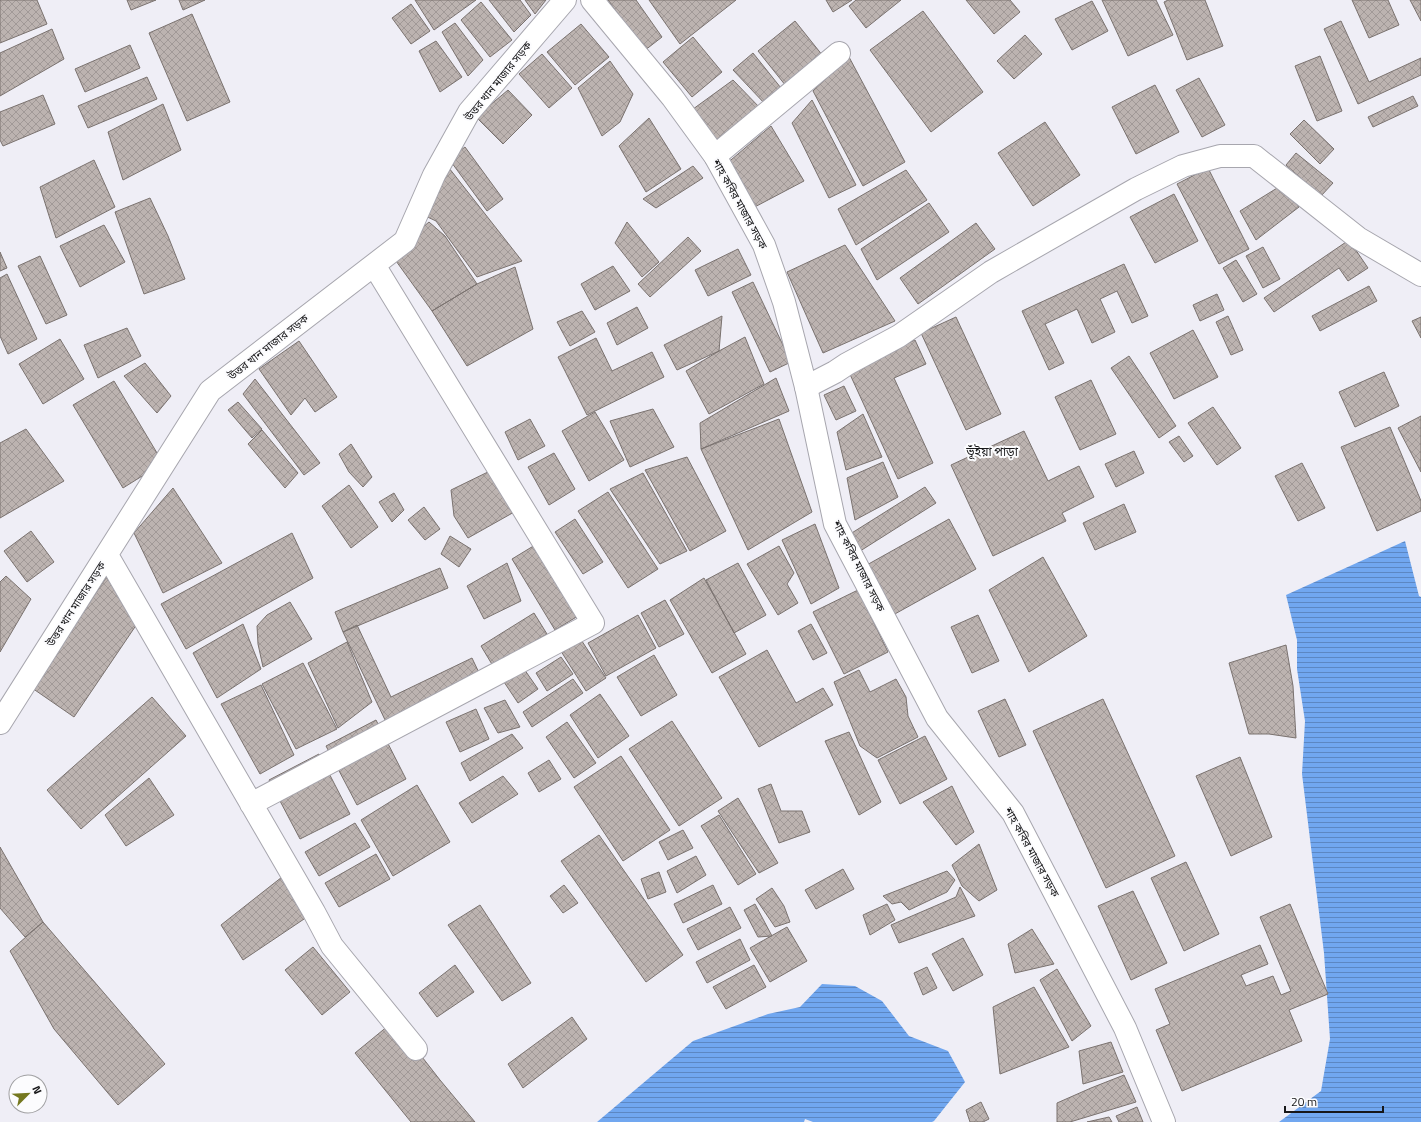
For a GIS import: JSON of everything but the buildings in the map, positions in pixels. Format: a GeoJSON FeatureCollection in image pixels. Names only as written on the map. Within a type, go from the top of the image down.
{"type":"FeatureCollection","features":[{"type":"Feature","properties":{"kind":"street","name":"উত্তর খান মাজার সড়ক"},"geometry":{"type":"LineString","coordinates":[[0,723],[210,391],[405,242],[434,175],[470,112],[565,0]]}},
{"type":"Feature","properties":{"kind":"street","name":"শাহ কবির মাজার সড়ক"},"geometry":{"type":"LineString","coordinates":[[592,0],[672,97],[715,156],[764,245],[784,302],[806,387],[835,524],[937,718],[1013,813],[1125,1028],[1164,1122]]}},
{"type":"Feature","properties":{"kind":"street"},"geometry":{"type":"LineString","coordinates":[[715,156],[839,53]]}},
{"type":"Feature","properties":{"kind":"street"},"geometry":{"type":"LineString","coordinates":[[806,387],[899,336],[991,272],[1136,189],[1183,166],[1220,156],[1254,156],[1358,238],[1421,275]]}},
{"type":"Feature","properties":{"kind":"street"},"geometry":{"type":"LineString","coordinates":[[251,804],[593,623],[374,265]]}},
{"type":"Feature","properties":{"kind":"street"},"geometry":{"type":"LineString","coordinates":[[107,555],[314,912],[332,946],[416,1049]]}},
{"type":"Feature","properties":{"kind":"water"},"geometry":{"type":"Polygon","coordinates":[[[1405,541],[1419,596],[1421,597],[1421,1122],[1279,1122],[1321,1091],[1330,1039],[1324,953],[1302,774],[1305,721],[1297,669],[1297,640],[1286,595],[1405,541]]]}},
{"type":"Feature","properties":{"kind":"water"},"geometry":{"type":"Polygon","coordinates":[[[822,984],[855,986],[882,1001],[909,1036],[948,1051],[965,1082],[934,1121],[813,1122],[805,1119],[804,1122],[597,1122],[693,1041],[768,1014],[800,1007],[822,984]]]}},
{"type":"Feature","properties":{"kind":"district","name":"ভূঁইয়া পাড়া"},"geometry":{"type":"Point","coordinates":[992,451]}}]}
